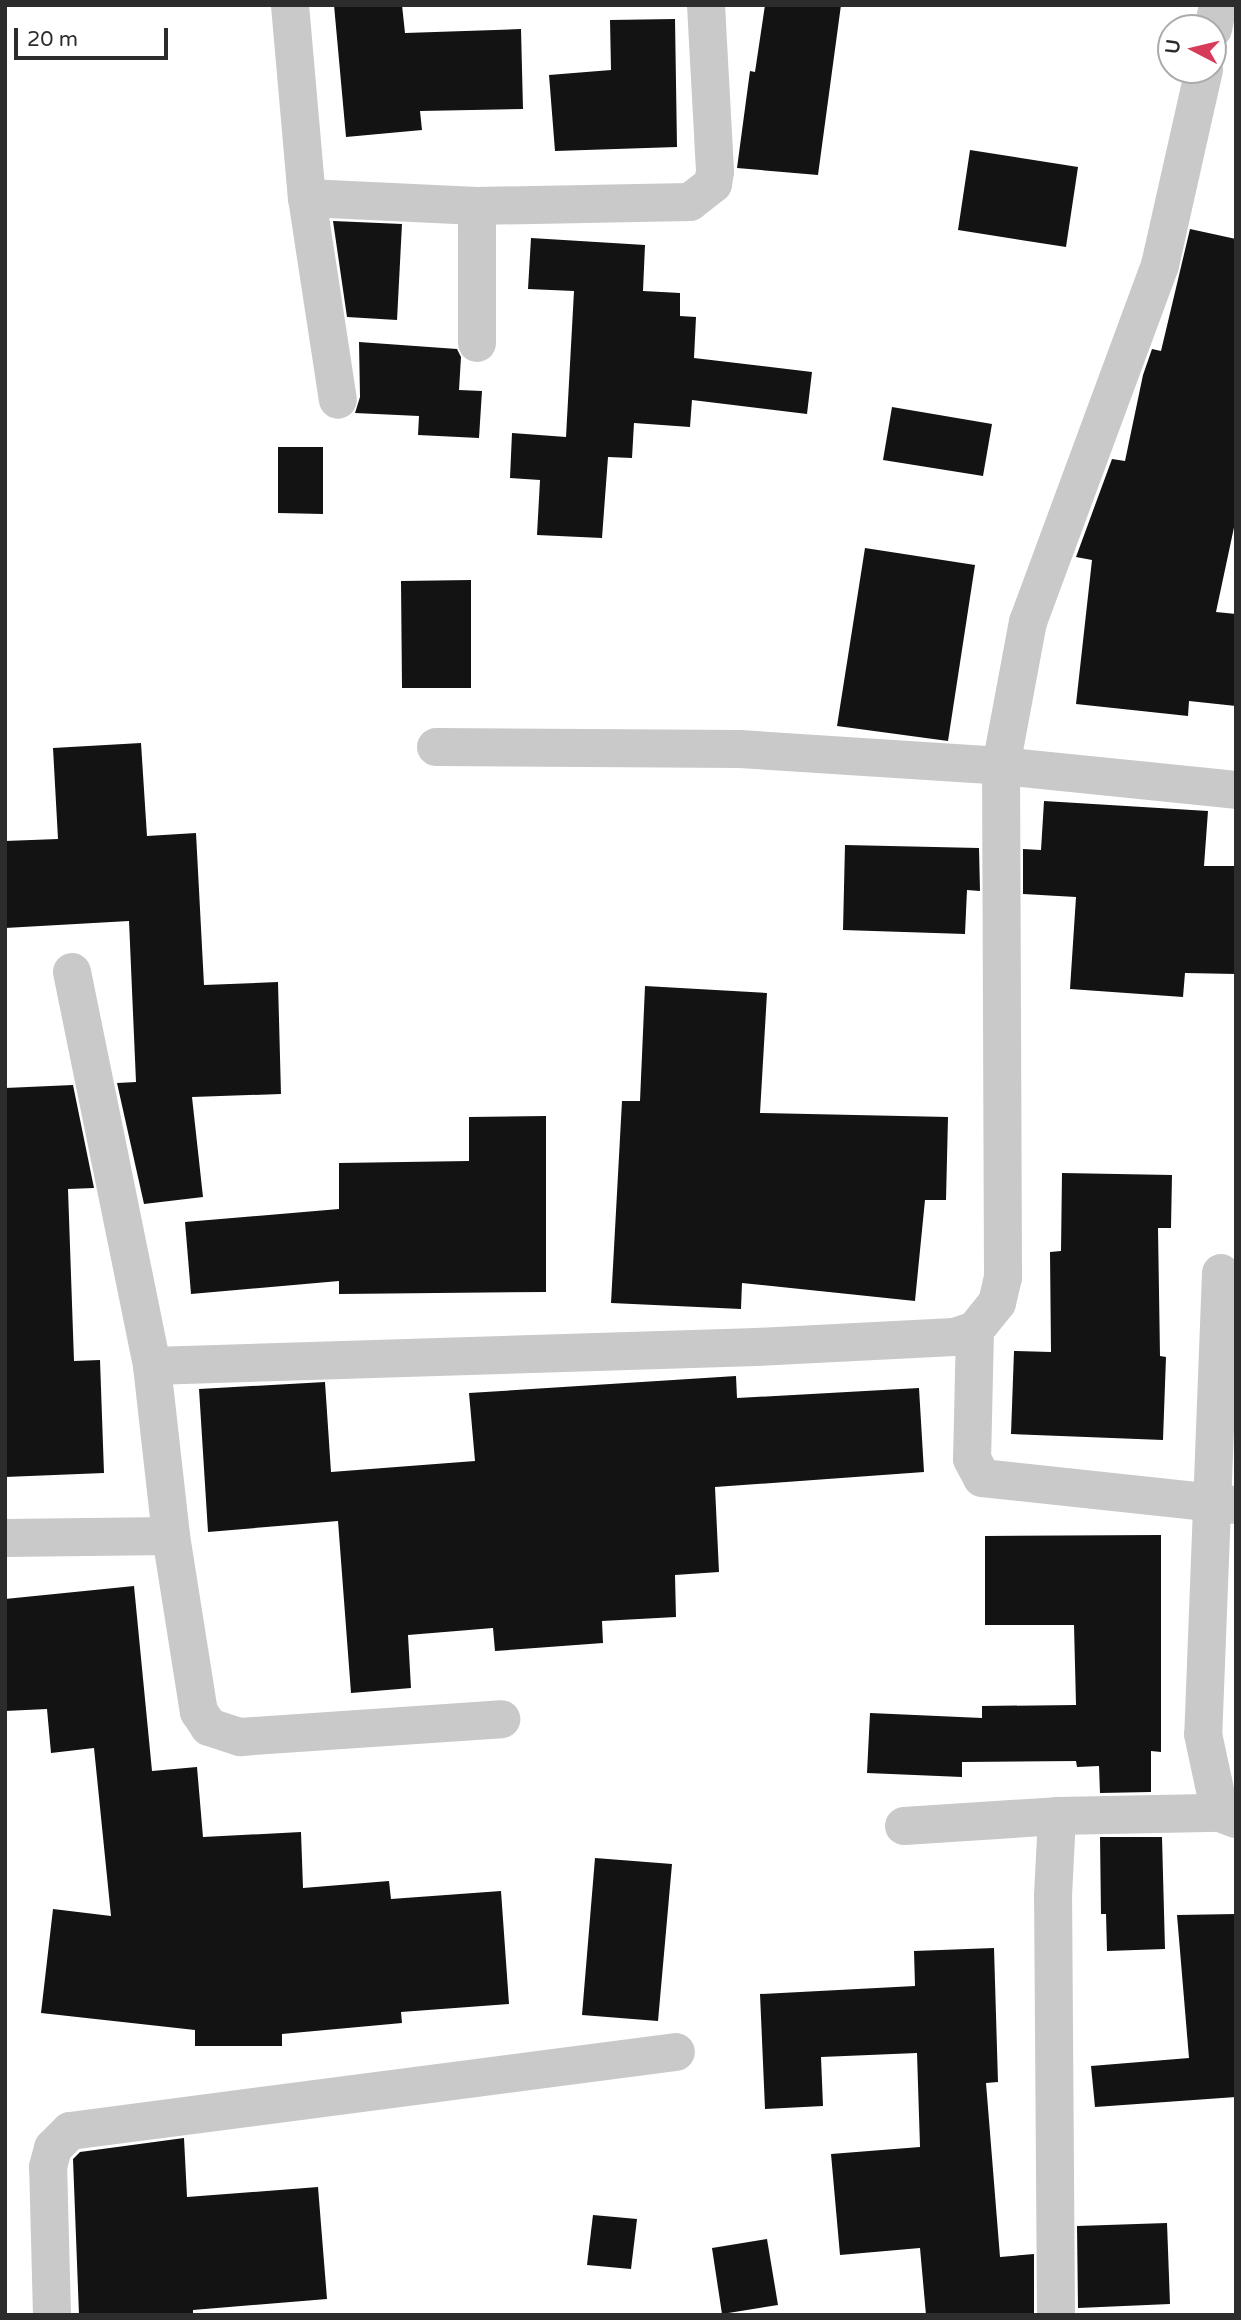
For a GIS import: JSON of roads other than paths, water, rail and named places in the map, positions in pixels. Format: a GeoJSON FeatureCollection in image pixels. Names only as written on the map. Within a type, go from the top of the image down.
{"type":"FeatureCollection","features":[{"type":"Feature","properties":{"kind":"street"},"geometry":{"type":"LineString","coordinates":[[290,5],[307,198],[338,400]]}},
{"type":"Feature","properties":{"kind":"street"},"geometry":{"type":"LineString","coordinates":[[307,198],[477,205],[690,202],[704,195],[713,184],[715,171],[706,5]]}},
{"type":"Feature","properties":{"kind":"street"},"geometry":{"type":"LineString","coordinates":[[152,1366],[770,1346],[954,1337],[975,1330],[997,1303],[1003,1278],[1001,766],[1028,622],[1160,265],[1201,84]]}},
{"type":"Feature","properties":{"kind":"street"},"geometry":{"type":"LineString","coordinates":[[477,205],[477,342]]}},
{"type":"Feature","properties":{"kind":"street"},"geometry":{"type":"LineString","coordinates":[[436,747],[740,749],[1001,766],[1236,790]]}},
{"type":"Feature","properties":{"kind":"street"},"geometry":{"type":"LineString","coordinates":[[72,972],[152,1366],[171,1536],[199,1712],[216,1731],[240,1737],[501,1719]]}},
{"type":"Feature","properties":{"kind":"street"},"geometry":{"type":"LineString","coordinates":[[904,1826],[1057,1816],[1228,1816],[1203,1734],[1222,1504],[1221,1273]]}},
{"type":"Feature","properties":{"kind":"street"},"geometry":{"type":"LineString","coordinates":[[975,1330],[972,1459],[982,1478],[1222,1504]]}},
{"type":"Feature","properties":{"kind":"street"},"geometry":{"type":"LineString","coordinates":[[5,1538],[171,1536]]}},
{"type":"Feature","properties":{"kind":"street"},"geometry":{"type":"LineString","coordinates":[[1056,2315],[1053,1896],[1057,1816]]}},
{"type":"Feature","properties":{"kind":"street"},"geometry":{"type":"LineString","coordinates":[[51,2315],[48,2167],[52,2148],[70,2131],[676,2052]]}}]}
